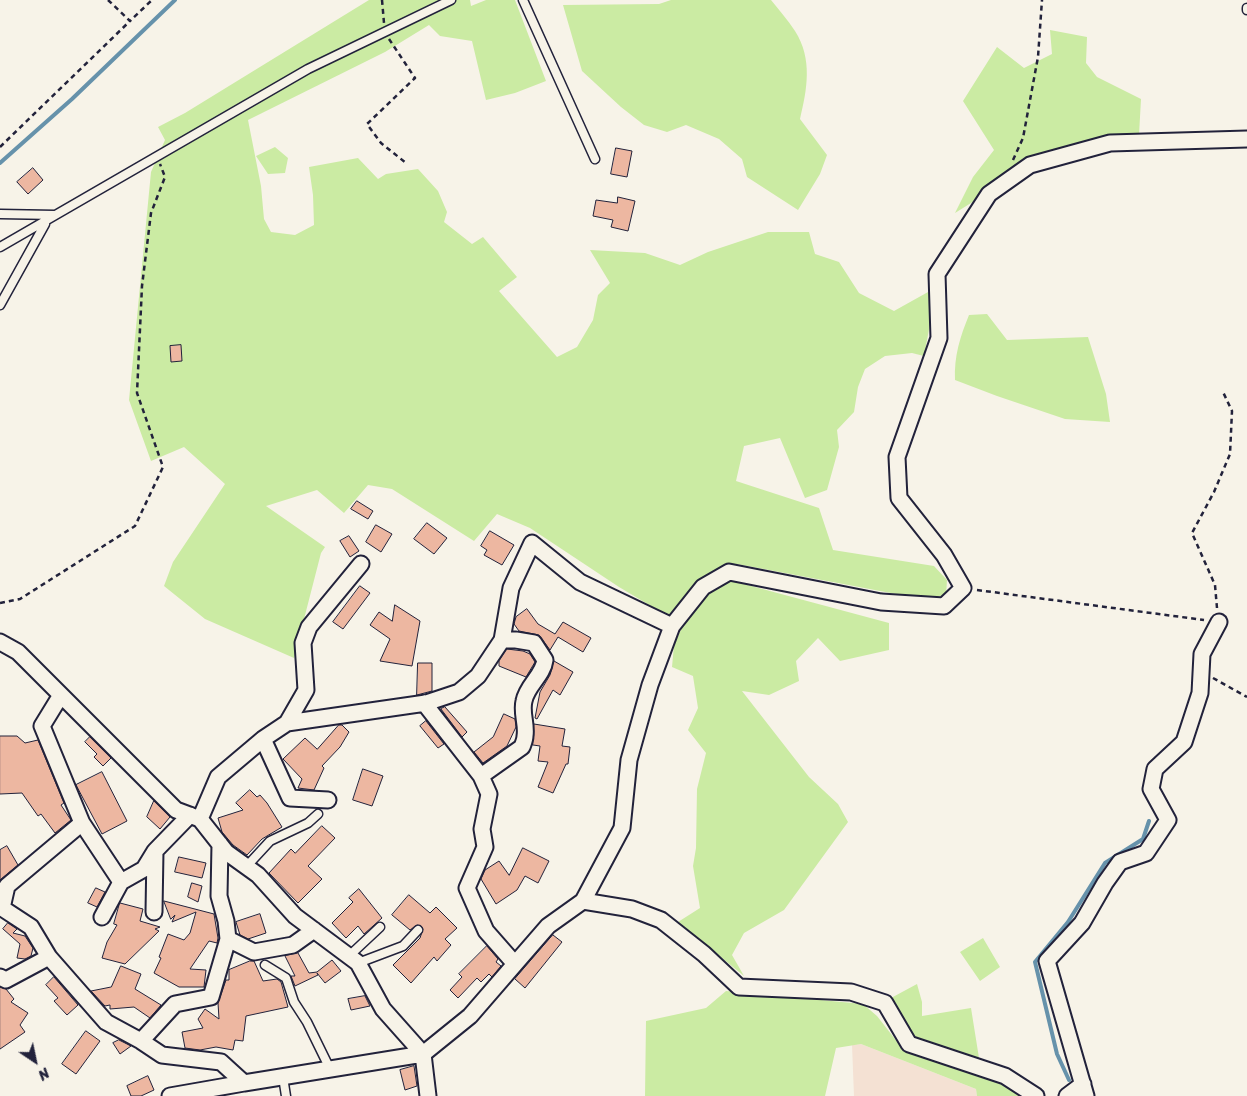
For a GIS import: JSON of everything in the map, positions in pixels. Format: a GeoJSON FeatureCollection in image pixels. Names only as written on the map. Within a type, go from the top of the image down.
{"type":"FeatureCollection","features":[{"type":"Feature","properties":{"kind":"street"},"geometry":{"type":"LineString","coordinates":[[170,1096],[423,1054],[470,1016],[548,926],[583,901],[622,828],[629,760],[650,685],[672,626],[703,587],[729,572],[882,602],[944,606],[963,588],[944,555],[899,498],[897,457],[939,338],[937,274],[989,194],[1030,165],[1110,143],[1247,139]]}},
{"type":"Feature","properties":{"kind":"street"},"geometry":{"type":"LineString","coordinates":[[102,917],[121,882],[144,869],[155,851],[195,817],[218,777],[263,739],[287,723],[424,703],[459,692],[478,676],[502,640],[511,588],[532,543],[580,582],[672,626]]}},
{"type":"Feature","properties":{"kind":"street"},"geometry":{"type":"LineString","coordinates":[[287,723],[306,690],[303,643],[309,627],[361,564]]}},
{"type":"Feature","properties":{"kind":"street"},"geometry":{"type":"LineString","coordinates":[[1066,1096],[1084,1090],[1047,961],[1082,924],[1105,883],[1120,862],[1146,853],[1168,820],[1151,789],[1155,770],[1184,742],[1200,693],[1202,654],[1219,622]]}},
{"type":"Feature","properties":{"kind":"street"},"geometry":{"type":"LineString","coordinates":[[481,776],[522,747],[526,735],[523,714],[524,699],[534,680],[544,669],[545,660],[534,643],[502,640]]}},
{"type":"Feature","properties":{"kind":"street"},"geometry":{"type":"LineString","coordinates":[[0,642],[18,652],[176,810],[195,817],[226,852],[258,875],[295,916],[354,960],[384,1009],[423,1054],[428,1096]]}},
{"type":"Feature","properties":{"kind":"street"},"geometry":{"type":"LineString","coordinates":[[62,695],[42,726],[82,824],[121,882]]}},
{"type":"Feature","properties":{"kind":"street"},"geometry":{"type":"LineString","coordinates":[[424,703],[481,776],[489,794],[482,829],[485,847],[467,888],[486,930],[515,964]]}},
{"type":"Feature","properties":{"kind":"street"},"geometry":{"type":"LineString","coordinates":[[263,739],[290,798],[328,800]]}},
{"type":"Feature","properties":{"kind":"street"},"geometry":{"type":"LineString","coordinates":[[82,824],[7,886],[2,908],[31,927],[48,957],[106,1022],[162,1056],[221,1062],[244,1083]]}},
{"type":"Feature","properties":{"kind":"street"},"geometry":{"type":"LineString","coordinates":[[140,1041],[175,1004],[211,997],[228,939],[226,921],[219,896],[220,844]]}},
{"type":"Feature","properties":{"kind":"street"},"geometry":{"type":"LineString","coordinates":[[154,912],[155,851]]}},
{"type":"Feature","properties":{"kind":"street"},"geometry":{"type":"LineString","coordinates":[[583,901],[632,910],[661,920],[704,954],[739,987],[851,992],[885,1003],[909,1044],[1005,1076],[1036,1096]]}},
{"type":"Feature","properties":{"kind":"street"},"geometry":{"type":"LineString","coordinates":[[228,939],[254,952],[293,945],[314,930]]}},
{"type":"Feature","properties":{"kind":"street"},"geometry":{"type":"LineString","coordinates":[[0,977],[6,980],[48,957]]}},
{"type":"Feature","properties":{"kind":"lane"},"geometry":{"type":"LineString","coordinates":[[0,247],[308,69],[451,0]]}},
{"type":"Feature","properties":{"kind":"lane"},"geometry":{"type":"LineString","coordinates":[[523,0],[595,160]]}},
{"type":"Feature","properties":{"kind":"lane"},"geometry":{"type":"LineString","coordinates":[[0,214],[57,215]]}},
{"type":"Feature","properties":{"kind":"lane"},"geometry":{"type":"LineString","coordinates":[[0,305],[46,222]]}},
{"type":"Feature","properties":{"kind":"lane"},"geometry":{"type":"LineString","coordinates":[[246,867],[270,841],[308,823],[318,814]]}},
{"type":"Feature","properties":{"kind":"lane"},"geometry":{"type":"LineString","coordinates":[[354,960],[380,927]]}},
{"type":"Feature","properties":{"kind":"lane"},"geometry":{"type":"LineString","coordinates":[[354,960],[403,946],[418,930]]}},
{"type":"Feature","properties":{"kind":"lane"},"geometry":{"type":"LineString","coordinates":[[265,966],[286,978],[294,1002],[307,1022],[330,1069]]}},
{"type":"Feature","properties":{"kind":"lane"},"geometry":{"type":"LineString","coordinates":[[283,1076],[286,1096]]}},
{"type":"Feature","properties":{"kind":"path"},"geometry":{"type":"LineString","coordinates":[[108,0],[130,21]]}},
{"type":"Feature","properties":{"kind":"path"},"geometry":{"type":"LineString","coordinates":[[0,147],[152,0]]}},
{"type":"Feature","properties":{"kind":"path"},"geometry":{"type":"LineString","coordinates":[[382,0],[384,32],[415,78],[367,124],[381,144],[406,163]]}},
{"type":"Feature","properties":{"kind":"path"},"geometry":{"type":"LineString","coordinates":[[1013,161],[1023,138],[1038,57],[1042,0]]}},
{"type":"Feature","properties":{"kind":"path"},"geometry":{"type":"LineString","coordinates":[[0,603],[20,599],[135,526],[163,466],[138,394],[143,277],[151,213],[165,177],[157,157]]}},
{"type":"Feature","properties":{"kind":"path"},"geometry":{"type":"LineString","coordinates":[[963,588],[1219,622],[1215,584],[1192,533],[1214,492],[1230,454],[1232,411],[1223,392]]}},
{"type":"Feature","properties":{"kind":"path"},"geometry":{"type":"LineString","coordinates":[[1201,671],[1247,697]]}},
{"type":"Feature","properties":{"kind":"shaded area"},"geometry":{"type":"Polygon","coordinates":[[[861,1044],[976,1089],[977,1096],[854,1096],[852,1045],[861,1044]]]}},
{"type":"Feature","properties":{"kind":"green space"},"geometry":{"type":"Polygon","coordinates":[[[369,0],[470,0],[471,6],[486,0],[515,0],[546,81],[515,93],[486,100],[472,41],[440,36],[429,25],[385,52],[248,120],[261,186],[264,219],[271,232],[295,235],[314,225],[313,195],[309,167],[358,158],[378,179],[386,174],[418,169],[438,191],[447,212],[444,222],[472,244],[483,237],[517,277],[499,291],[557,357],[577,347],[593,320],[598,295],[610,283],[590,250],[645,253],[680,265],[708,252],[768,232],[809,232],[815,254],[839,262],[859,293],[894,311],[937,287],[924,356],[912,353],[885,356],[865,369],[858,387],[854,412],[837,430],[839,447],[827,490],[805,498],[780,438],[744,446],[736,481],[819,508],[833,550],[934,566],[947,580],[946,596],[912,597],[737,564],[729,580],[889,623],[889,650],[840,661],[818,638],[796,661],[799,681],[769,695],[742,691],[809,777],[838,804],[848,822],[784,910],[744,933],[732,955],[744,976],[678,922],[700,908],[693,866],[696,848],[697,789],[706,753],[688,730],[698,708],[693,676],[672,667],[674,645],[683,625],[619,587],[530,528],[497,514],[474,541],[392,489],[368,485],[344,513],[317,490],[266,506],[325,547],[321,553],[294,658],[205,619],[164,586],[173,562],[225,484],[184,447],[151,461],[129,400],[151,172],[165,140],[158,127],[185,113],[369,0]]]}},
{"type":"Feature","properties":{"kind":"green space"},"geometry":{"type":"Polygon","coordinates":[[[671,0],[771,0],[795,31],[804,52],[807,75],[800,119],[827,155],[820,174],[798,210],[747,177],[742,159],[719,139],[686,125],[667,132],[644,125],[621,107],[582,71],[563,5],[659,4],[671,0]]]}},
{"type":"Feature","properties":{"kind":"green space"},"geometry":{"type":"Polygon","coordinates":[[[1050,30],[1087,37],[1086,63],[1097,77],[1141,99],[1139,135],[1089,140],[1027,160],[979,198],[955,213],[973,177],[994,150],[963,101],[997,47],[1024,68],[1052,54],[1050,30]]]}},
{"type":"Feature","properties":{"kind":"green space"},"geometry":{"type":"Polygon","coordinates":[[[275,147],[288,158],[285,173],[268,174],[256,156],[275,147]]]}},
{"type":"Feature","properties":{"kind":"green space"},"geometry":{"type":"Polygon","coordinates":[[[987,314],[1007,340],[1088,337],[1106,394],[1110,422],[1065,419],[955,380],[958,347],[969,315],[987,314]]]}},
{"type":"Feature","properties":{"kind":"green space"},"geometry":{"type":"Polygon","coordinates":[[[983,938],[1000,967],[980,981],[960,952],[983,938]]]}},
{"type":"Feature","properties":{"kind":"green space"},"geometry":{"type":"Polygon","coordinates":[[[917,984],[922,1002],[922,1016],[971,1008],[979,1058],[914,1038],[891,998],[917,984]]]}},
{"type":"Feature","properties":{"kind":"green space"},"geometry":{"type":"Polygon","coordinates":[[[726,991],[863,1004],[877,1016],[902,1048],[995,1080],[1023,1096],[977,1096],[976,1089],[861,1044],[836,1048],[825,1096],[645,1096],[646,1021],[706,1008],[726,991]]]}},
{"type":"Feature","properties":{"kind":"building"},"geometry":{"type":"Polygon","coordinates":[[[616,148],[632,151],[627,177],[611,174],[616,148]]]}},
{"type":"Feature","properties":{"kind":"building"},"geometry":{"type":"Polygon","coordinates":[[[33,168],[43,180],[28,194],[17,182],[33,168]]]}},
{"type":"Feature","properties":{"kind":"building"},"geometry":{"type":"Polygon","coordinates":[[[618,197],[635,201],[628,231],[611,227],[613,220],[593,216],[596,200],[617,203],[618,197]]]}},
{"type":"Feature","properties":{"kind":"building"},"geometry":{"type":"Polygon","coordinates":[[[181,345],[182,361],[171,362],[170,346],[181,345]]]}},
{"type":"Feature","properties":{"kind":"building"},"geometry":{"type":"Polygon","coordinates":[[[357,501],[373,511],[368,519],[351,509],[357,501]]]}},
{"type":"Feature","properties":{"kind":"building"},"geometry":{"type":"Polygon","coordinates":[[[427,523],[447,538],[434,554],[414,539],[427,523]]]}},
{"type":"Feature","properties":{"kind":"building"},"geometry":{"type":"Polygon","coordinates":[[[376,525],[392,534],[381,552],[366,542],[376,525]]]}},
{"type":"Feature","properties":{"kind":"building"},"geometry":{"type":"Polygon","coordinates":[[[490,531],[514,545],[502,565],[484,555],[487,550],[481,546],[490,531]]]}},
{"type":"Feature","properties":{"kind":"building"},"geometry":{"type":"Polygon","coordinates":[[[349,536],[359,551],[350,557],[340,541],[349,536]]]}},
{"type":"Feature","properties":{"kind":"building"},"geometry":{"type":"Polygon","coordinates":[[[360,586],[370,593],[343,629],[333,622],[360,586]]]}},
{"type":"Feature","properties":{"kind":"building"},"geometry":{"type":"Polygon","coordinates":[[[395,605],[420,621],[412,666],[380,661],[390,639],[370,625],[379,612],[392,621],[395,605]]]}},
{"type":"Feature","properties":{"kind":"building"},"geometry":{"type":"Polygon","coordinates":[[[527,609],[538,624],[555,634],[563,622],[591,638],[583,652],[558,637],[550,650],[539,635],[519,631],[514,624],[516,617],[527,609]]]}},
{"type":"Feature","properties":{"kind":"building"},"geometry":{"type":"Polygon","coordinates":[[[507,649],[530,654],[535,662],[526,677],[499,666],[499,661],[507,649]]]}},
{"type":"Feature","properties":{"kind":"building"},"geometry":{"type":"Polygon","coordinates":[[[554,661],[573,672],[560,695],[553,690],[537,719],[535,718],[540,692],[550,675],[554,661]]]}},
{"type":"Feature","properties":{"kind":"building"},"geometry":{"type":"Polygon","coordinates":[[[418,663],[432,663],[432,691],[417,695],[418,663]]]}},
{"type":"Feature","properties":{"kind":"building"},"geometry":{"type":"Polygon","coordinates":[[[445,707],[467,732],[462,737],[441,709],[445,707]]]}},
{"type":"Feature","properties":{"kind":"building"},"geometry":{"type":"Polygon","coordinates":[[[504,714],[515,719],[516,727],[507,746],[483,763],[474,752],[493,737],[504,714]]]}},
{"type":"Feature","properties":{"kind":"building"},"geometry":{"type":"Polygon","coordinates":[[[426,721],[444,744],[438,748],[420,726],[426,721]]]}},
{"type":"Feature","properties":{"kind":"building"},"geometry":{"type":"Polygon","coordinates":[[[534,724],[565,729],[562,746],[570,747],[568,764],[566,764],[553,793],[538,787],[548,762],[538,761],[540,746],[533,745],[534,724]]]}},
{"type":"Feature","properties":{"kind":"building"},"geometry":{"type":"Polygon","coordinates":[[[339,725],[342,725],[349,732],[340,747],[322,766],[324,768],[314,790],[298,788],[302,779],[283,759],[305,738],[317,749],[339,725]]]}},
{"type":"Feature","properties":{"kind":"building"},"geometry":{"type":"Polygon","coordinates":[[[0,736],[17,736],[25,743],[38,740],[64,803],[61,805],[71,820],[55,833],[41,814],[38,816],[22,793],[0,794],[0,736]]]}},
{"type":"Feature","properties":{"kind":"building"},"geometry":{"type":"Polygon","coordinates":[[[90,737],[111,758],[103,766],[94,757],[97,754],[85,742],[90,737]]]}},
{"type":"Feature","properties":{"kind":"building"},"geometry":{"type":"Polygon","coordinates":[[[363,769],[383,776],[372,806],[353,800],[363,769]]]}},
{"type":"Feature","properties":{"kind":"building"},"geometry":{"type":"Polygon","coordinates":[[[102,772],[127,821],[102,834],[76,785],[102,772]]]}},
{"type":"Feature","properties":{"kind":"building"},"geometry":{"type":"Polygon","coordinates":[[[250,790],[257,797],[260,795],[267,803],[282,827],[262,839],[247,855],[233,845],[222,832],[218,818],[243,810],[236,803],[250,790]]]}},
{"type":"Feature","properties":{"kind":"building"},"geometry":{"type":"Polygon","coordinates":[[[154,801],[170,817],[160,829],[147,817],[154,801]]]}},
{"type":"Feature","properties":{"kind":"building"},"geometry":{"type":"Polygon","coordinates":[[[322,826],[335,838],[308,866],[322,879],[298,903],[269,873],[291,849],[295,853],[322,826]]]}},
{"type":"Feature","properties":{"kind":"building"},"geometry":{"type":"Polygon","coordinates":[[[7,846],[18,865],[0,880],[0,850],[7,846]]]}},
{"type":"Feature","properties":{"kind":"building"},"geometry":{"type":"Polygon","coordinates":[[[523,848],[549,861],[538,883],[525,876],[517,890],[496,904],[481,879],[485,870],[499,861],[509,875],[523,848]]]}},
{"type":"Feature","properties":{"kind":"building"},"geometry":{"type":"Polygon","coordinates":[[[179,857],[206,863],[202,878],[175,872],[179,857]]]}},
{"type":"Feature","properties":{"kind":"building"},"geometry":{"type":"Polygon","coordinates":[[[192,883],[202,886],[198,902],[188,897],[192,883]]]}},
{"type":"Feature","properties":{"kind":"building"},"geometry":{"type":"Polygon","coordinates":[[[96,888],[105,892],[97,907],[88,903],[96,888]]]}},
{"type":"Feature","properties":{"kind":"building"},"geometry":{"type":"Polygon","coordinates":[[[359,889],[382,918],[364,934],[358,926],[346,938],[332,923],[353,902],[349,898],[359,889]]]}},
{"type":"Feature","properties":{"kind":"building"},"geometry":{"type":"Polygon","coordinates":[[[409,895],[430,913],[436,907],[457,928],[445,939],[451,945],[437,961],[434,957],[411,983],[393,965],[420,938],[423,929],[417,925],[410,930],[392,915],[409,895]]]}},
{"type":"Feature","properties":{"kind":"building"},"geometry":{"type":"Polygon","coordinates":[[[164,901],[214,914],[218,938],[217,943],[209,941],[190,969],[206,970],[204,987],[179,987],[154,973],[161,958],[159,957],[168,934],[184,940],[190,933],[196,912],[172,922],[175,915],[171,919],[164,901]]]}},
{"type":"Feature","properties":{"kind":"building"},"geometry":{"type":"Polygon","coordinates":[[[120,903],[143,909],[140,921],[160,927],[155,929],[159,931],[125,964],[102,958],[107,942],[117,925],[114,924],[120,903]]]}},
{"type":"Feature","properties":{"kind":"building"},"geometry":{"type":"Polygon","coordinates":[[[260,914],[266,933],[248,939],[240,935],[236,922],[260,914]]]}},
{"type":"Feature","properties":{"kind":"building"},"geometry":{"type":"Polygon","coordinates":[[[8,923],[17,929],[13,933],[25,936],[33,948],[31,956],[25,959],[17,958],[20,944],[3,929],[8,923]]]}},
{"type":"Feature","properties":{"kind":"building"},"geometry":{"type":"Polygon","coordinates":[[[553,935],[562,942],[525,988],[515,979],[553,935]]]}},
{"type":"Feature","properties":{"kind":"building"},"geometry":{"type":"Polygon","coordinates":[[[487,946],[498,959],[496,962],[501,966],[492,977],[489,974],[481,982],[477,978],[458,998],[450,990],[462,977],[459,974],[487,946]]]}},
{"type":"Feature","properties":{"kind":"building"},"geometry":{"type":"Polygon","coordinates":[[[298,953],[309,973],[317,972],[332,960],[341,971],[325,983],[317,973],[318,975],[295,986],[291,976],[295,976],[285,956],[298,953]]]}},
{"type":"Feature","properties":{"kind":"building"},"geometry":{"type":"Polygon","coordinates":[[[254,961],[263,981],[277,979],[281,982],[288,1007],[246,1016],[243,1041],[235,1040],[233,1050],[216,1047],[200,1050],[185,1048],[182,1032],[203,1028],[198,1019],[205,1009],[219,1019],[218,1003],[226,980],[229,980],[229,970],[254,961]]]}},
{"type":"Feature","properties":{"kind":"building"},"geometry":{"type":"Polygon","coordinates":[[[121,966],[141,974],[135,989],[161,1005],[150,1018],[134,1007],[110,1009],[110,1005],[105,1006],[91,991],[111,987],[121,966]]]}},
{"type":"Feature","properties":{"kind":"building"},"geometry":{"type":"Polygon","coordinates":[[[54,977],[78,1005],[67,1015],[54,1001],[58,998],[46,985],[54,977]]]}},
{"type":"Feature","properties":{"kind":"building"},"geometry":{"type":"Polygon","coordinates":[[[0,987],[6,989],[14,999],[11,1002],[28,1013],[20,1025],[25,1032],[0,1049],[0,987]]]}},
{"type":"Feature","properties":{"kind":"building"},"geometry":{"type":"Polygon","coordinates":[[[365,996],[370,1006],[351,1010],[348,999],[365,996]]]}},
{"type":"Feature","properties":{"kind":"building"},"geometry":{"type":"Polygon","coordinates":[[[86,1031],[100,1041],[76,1074],[62,1064],[86,1031]]]}},
{"type":"Feature","properties":{"kind":"building"},"geometry":{"type":"Polygon","coordinates":[[[119,1040],[131,1046],[120,1054],[113,1043],[119,1040]]]}},
{"type":"Feature","properties":{"kind":"building"},"geometry":{"type":"Polygon","coordinates":[[[414,1066],[417,1086],[405,1090],[400,1070],[414,1066]]]}},
{"type":"Feature","properties":{"kind":"building"},"geometry":{"type":"Polygon","coordinates":[[[148,1076],[154,1090],[141,1096],[131,1096],[127,1086],[148,1076]]]}},
{"type":"Feature","properties":{"kind":"waterway"},"geometry":{"type":"LineString","coordinates":[[0,163],[72,99],[175,0]]}},
{"type":"Feature","properties":{"kind":"waterway"},"geometry":{"type":"LineString","coordinates":[[1069,1080],[1057,1054],[1035,962],[1068,922],[1105,863],[1143,839],[1149,821]]}}]}
